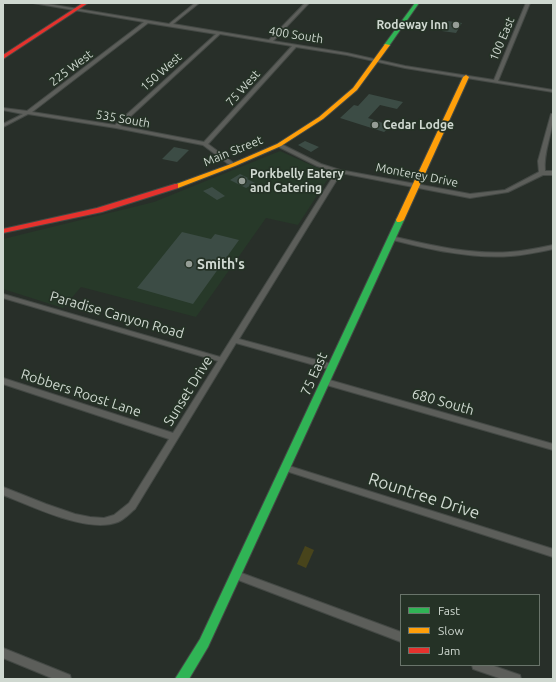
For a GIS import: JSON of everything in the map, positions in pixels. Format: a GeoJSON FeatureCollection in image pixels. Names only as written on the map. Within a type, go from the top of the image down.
{"type":"FeatureCollection","features":[{"type":"Feature","properties":{"kind":"street","name":"400 South"},"geometry":{"type":"LineString","coordinates":[[35,3],[295,45],[466,77],[553,91]]}},
{"type":"Feature","properties":{"kind":"street"},"geometry":{"type":"LineString","coordinates":[[3,57],[86,3]]}},
{"type":"Feature","properties":{"kind":"street"},"geometry":{"type":"LineString","coordinates":[[170,25],[197,3]]}},
{"type":"Feature","properties":{"kind":"street"},"geometry":{"type":"LineString","coordinates":[[270,41],[307,3]]}},
{"type":"Feature","properties":{"kind":"street","name":"Main Street"},"geometry":{"type":"LineString","coordinates":[[3,231],[99,210],[144,197],[233,165],[279,145],[321,118],[356,89],[417,3]]}},
{"type":"Feature","properties":{"kind":"street","name":"100 East"},"geometry":{"type":"LineString","coordinates":[[495,82],[528,3]]}},
{"type":"Feature","properties":{"kind":"street","name":"225 West"},"geometry":{"type":"LineString","coordinates":[[3,126],[26,114],[148,21]]}},
{"type":"Feature","properties":{"kind":"street","name":"150 West"},"geometry":{"type":"LineString","coordinates":[[116,127],[219,33]]}},
{"type":"Feature","properties":{"kind":"street","name":"75 West"},"geometry":{"type":"LineString","coordinates":[[205,144],[295,45]]}},
{"type":"Feature","properties":{"kind":"street","name":"75 East"},"geometry":{"type":"LineString","coordinates":[[182,679],[204,643],[466,77]]}},
{"type":"Feature","properties":{"kind":"street","name":"535 South"},"geometry":{"type":"LineString","coordinates":[[3,109],[26,114],[116,127],[205,144],[233,165]]}},
{"type":"Feature","properties":{"kind":"street"},"geometry":{"type":"LineString","coordinates":[[542,173],[541,161],[553,115]]}},
{"type":"Feature","properties":{"kind":"street","name":"Monterey Drive"},"geometry":{"type":"LineString","coordinates":[[279,145],[319,165],[339,171],[470,196],[506,191],[542,173],[553,173]]}},
{"type":"Feature","properties":{"kind":"street","name":"Sunset Drive"},"geometry":{"type":"LineString","coordinates":[[3,491],[77,518],[99,522],[115,519],[132,506],[339,171]]}},
{"type":"Feature","properties":{"kind":"street"},"geometry":{"type":"LineString","coordinates":[[391,238],[452,252],[494,256],[532,253],[553,247]]}},
{"type":"Feature","properties":{"kind":"street","name":"Paradise Canyon Road"},"geometry":{"type":"LineString","coordinates":[[3,296],[223,360]]}},
{"type":"Feature","properties":{"kind":"street"},"geometry":{"type":"LineString","coordinates":[[235,340],[332,367]]}},
{"type":"Feature","properties":{"kind":"street","name":"Robbers Roost Lane"},"geometry":{"type":"LineString","coordinates":[[3,381],[174,437]]}},
{"type":"Feature","properties":{"kind":"street","name":"680 South"},"geometry":{"type":"LineString","coordinates":[[326,382],[553,448]]}},
{"type":"Feature","properties":{"kind":"street","name":"Rountree Drive"},"geometry":{"type":"LineString","coordinates":[[286,468],[553,553]]}},
{"type":"Feature","properties":{"kind":"street"},"geometry":{"type":"LineString","coordinates":[[236,575],[400,637]]}},
{"type":"Feature","properties":{"kind":"street"},"geometry":{"type":"LineString","coordinates":[[3,653],[66,679]]}},
{"type":"Feature","properties":{"kind":"street"},"geometry":{"type":"LineString","coordinates":[[480,666],[516,679]]}},
{"type":"Feature","properties":{"kind":"shaded area"},"geometry":{"type":"Polygon","coordinates":[[[280,151],[331,174],[298,225],[266,218],[196,317],[81,287],[63,308],[3,289],[3,239],[154,202],[280,151]]]}},
{"type":"Feature","properties":{"kind":"shaded area"},"geometry":{"type":"Polygon","coordinates":[[[305,546],[314,550],[306,568],[297,564],[305,546]]]}},
{"type":"Feature","properties":{"kind":"building","name":"Rodeway Inn"},"geometry":{"type":"Polygon","coordinates":[[[448,21],[462,23],[456,33],[442,31],[448,21]]]}},
{"type":"Feature","properties":{"kind":"building"},"geometry":{"type":"Polygon","coordinates":[[[369,94],[403,102],[397,109],[380,105],[368,118],[392,126],[384,132],[340,118],[354,105],[358,106],[369,94]]]}},
{"type":"Feature","properties":{"kind":"building"},"geometry":{"type":"Polygon","coordinates":[[[305,141],[319,147],[311,152],[298,145],[305,141]]]}},
{"type":"Feature","properties":{"kind":"building"},"geometry":{"type":"Polygon","coordinates":[[[174,147],[189,150],[177,162],[162,159],[174,147]]]}},
{"type":"Feature","properties":{"kind":"building","name":"Porkbelly Eatery and Catering"},"geometry":{"type":"Polygon","coordinates":[[[240,174],[255,183],[246,188],[230,180],[240,174]]]}},
{"type":"Feature","properties":{"kind":"building"},"geometry":{"type":"Polygon","coordinates":[[[212,187],[225,196],[217,200],[203,191],[212,187]]]}},
{"type":"Feature","properties":{"kind":"building","name":"Smith's"},"geometry":{"type":"Polygon","coordinates":[[[182,232],[211,239],[215,234],[239,240],[193,304],[137,288],[182,232]]]}},
{"type":"Feature","properties":{"kind":"traffic: fast"},"geometry":{"type":"LineString","coordinates":[[387,45],[417,3]]}},
{"type":"Feature","properties":{"kind":"traffic: fast"},"geometry":{"type":"LineString","coordinates":[[182,679],[204,643],[400,220]]}},
{"type":"Feature","properties":{"kind":"traffic: slow"},"geometry":{"type":"LineString","coordinates":[[175,186],[233,165],[279,145],[321,118],[355,89],[387,45]]}},
{"type":"Feature","properties":{"kind":"traffic: slow"},"geometry":{"type":"LineString","coordinates":[[400,220],[466,77]]}},
{"type":"Feature","properties":{"kind":"traffic: jam"},"geometry":{"type":"LineString","coordinates":[[3,57],[86,3]]}},
{"type":"Feature","properties":{"kind":"traffic: jam"},"geometry":{"type":"LineString","coordinates":[[3,231],[99,210],[175,186]]}},
{"type":"Feature","properties":{"kind":"place","name":"Rodeway Inn"},"geometry":{"type":"Point","coordinates":[456,25]}},
{"type":"Feature","properties":{"kind":"place","name":"Cedar Lodge"},"geometry":{"type":"Point","coordinates":[375,125]}},
{"type":"Feature","properties":{"kind":"place","name":"Porkbelly Eatery and Catering"},"geometry":{"type":"Point","coordinates":[242,181]}},
{"type":"Feature","properties":{"kind":"place","name":"Smith's"},"geometry":{"type":"Point","coordinates":[189,264]}}]}
